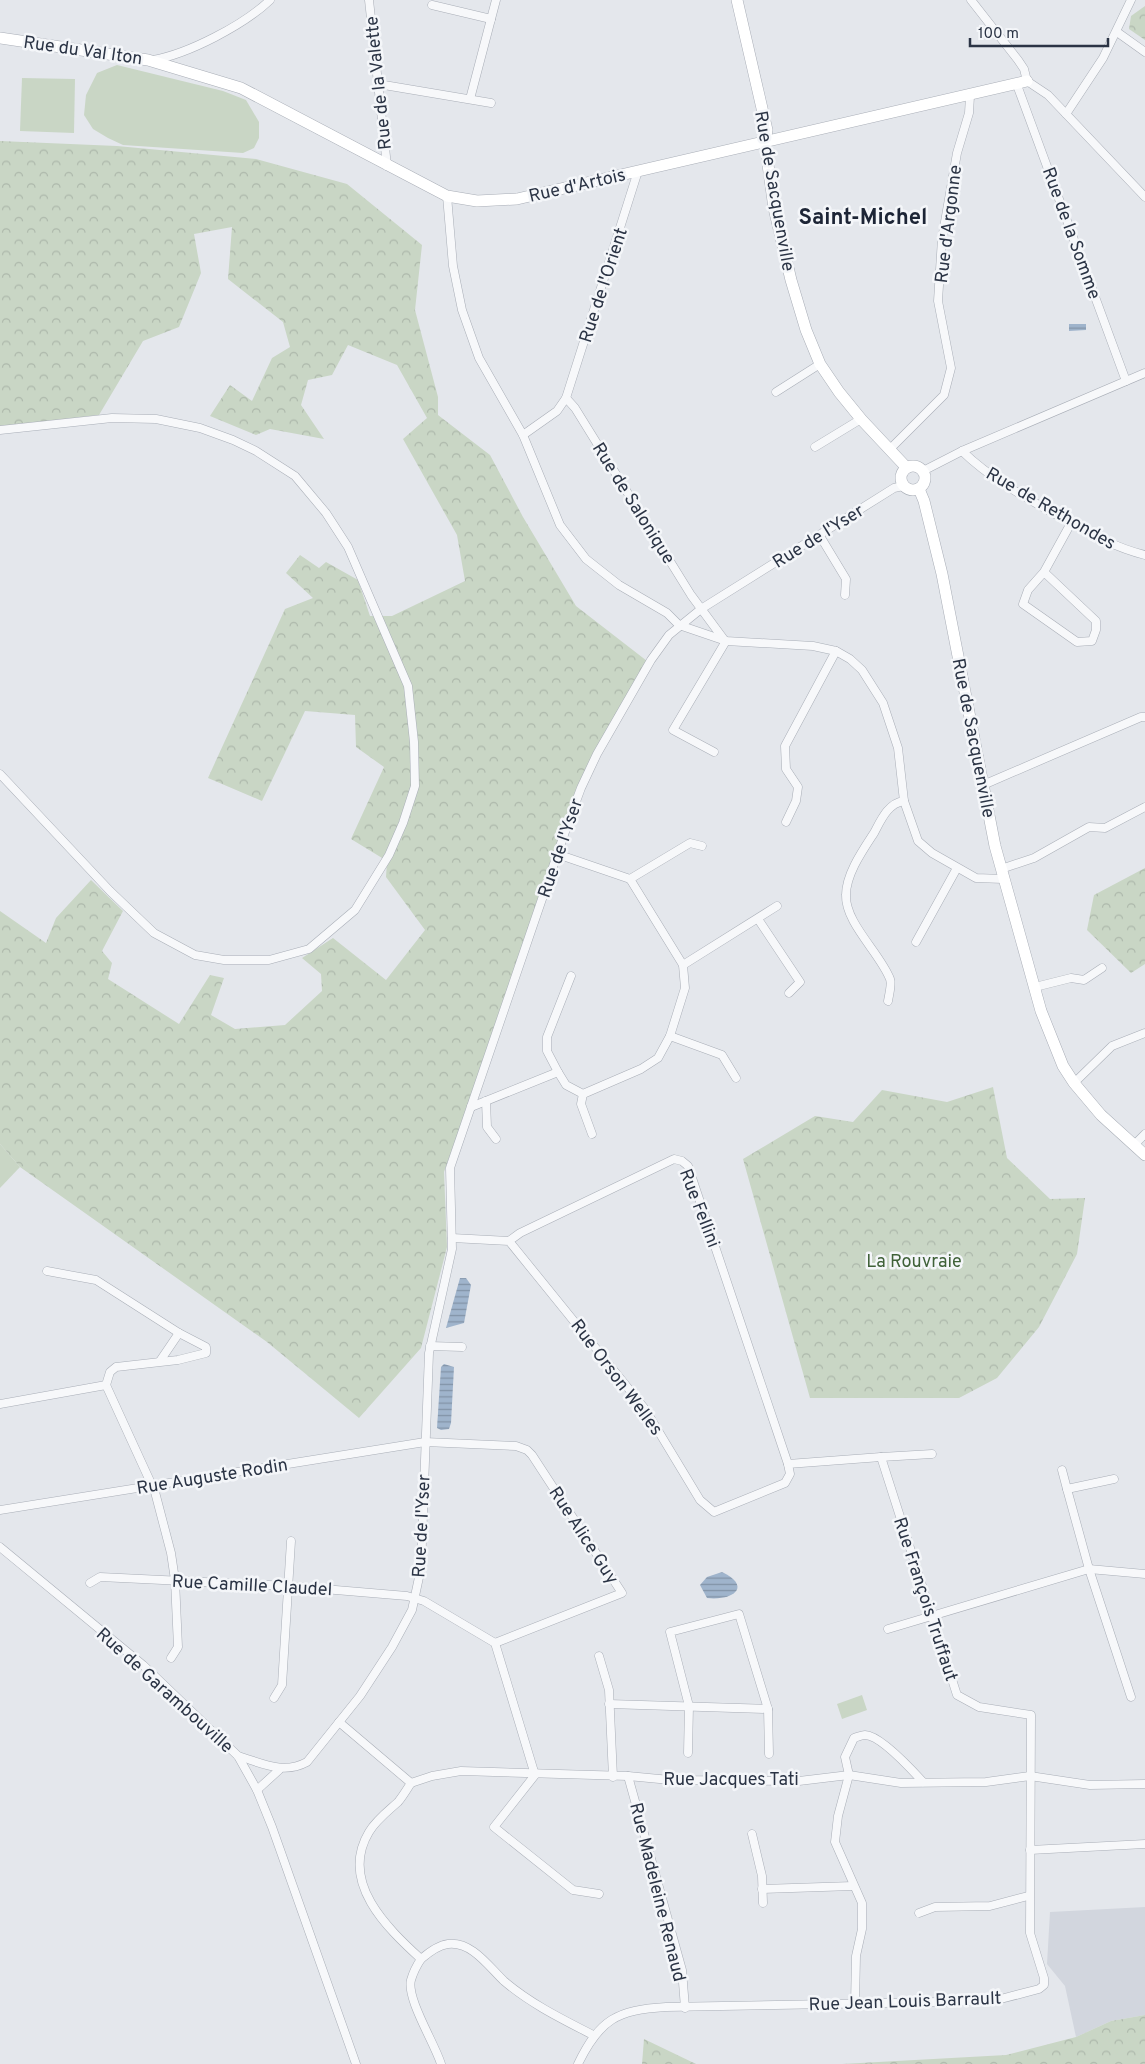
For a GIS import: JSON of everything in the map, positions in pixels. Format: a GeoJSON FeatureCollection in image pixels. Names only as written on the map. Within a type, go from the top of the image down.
{"type":"FeatureCollection","features":[{"type":"Feature","properties":{"kind":"street","name":"Rue du Val Iton"},"geometry":{"type":"LineString","coordinates":[[0,38],[148,60],[172,57],[219,34],[262,8],[270,0]]}},
{"type":"Feature","properties":{"kind":"street","name":"Rue de la Valette"},"geometry":{"type":"LineString","coordinates":[[370,0],[387,166]]}},
{"type":"Feature","properties":{"kind":"street"},"geometry":{"type":"LineString","coordinates":[[470,99],[496,0]]}},
{"type":"Feature","properties":{"kind":"street","name":"Rue de Sacquenville"},"geometry":{"type":"LineString","coordinates":[[737,0],[767,130],[765,143],[774,208],[790,280],[806,330],[820,364],[839,392],[861,419],[906,467]]}},
{"type":"Feature","properties":{"kind":"street","name":"Rue de la Somme"},"geometry":{"type":"LineString","coordinates":[[971,0],[1024,69],[1022,83],[1126,381]]}},
{"type":"Feature","properties":{"kind":"street"},"geometry":{"type":"LineString","coordinates":[[1066,114],[1118,32],[1131,0]]}},
{"type":"Feature","properties":{"kind":"street"},"geometry":{"type":"LineString","coordinates":[[432,5],[491,18]]}},
{"type":"Feature","properties":{"kind":"street"},"geometry":{"type":"LineString","coordinates":[[1118,32],[1145,52]]}},
{"type":"Feature","properties":{"kind":"street"},"geometry":{"type":"LineString","coordinates":[[183,52],[179,61],[183,71]]}},
{"type":"Feature","properties":{"kind":"street","name":"Rue d'Artois"},"geometry":{"type":"LineString","coordinates":[[148,60],[252,92],[387,166],[447,196],[477,201],[517,199],[1022,83]]}},
{"type":"Feature","properties":{"kind":"street"},"geometry":{"type":"LineString","coordinates":[[1022,83],[1048,95],[1145,197]]}},
{"type":"Feature","properties":{"kind":"street"},"geometry":{"type":"LineString","coordinates":[[378,84],[491,103]]}},
{"type":"Feature","properties":{"kind":"street","name":"Rue d'Argonne"},"geometry":{"type":"LineString","coordinates":[[890,449],[944,395],[952,368],[938,301],[942,239],[957,153],[969,113],[970,96]]}},
{"type":"Feature","properties":{"kind":"street","name":"Rue de l'Orient"},"geometry":{"type":"LineString","coordinates":[[566,398],[638,171]]}},
{"type":"Feature","properties":{"kind":"street"},"geometry":{"type":"LineString","coordinates":[[447,196],[453,266],[462,310],[479,358],[523,435],[560,525],[586,559],[619,585],[667,613],[679,625],[726,641],[813,646],[836,651],[862,670],[883,703],[898,748],[904,801],[918,841],[932,853],[976,878],[1002,874],[1089,827],[1105,828],[1145,807]]}},
{"type":"Feature","properties":{"kind":"street"},"geometry":{"type":"LineString","coordinates":[[776,392],[820,364]]}},
{"type":"Feature","properties":{"kind":"street"},"geometry":{"type":"LineString","coordinates":[[923,471],[962,451],[1145,373]]}},
{"type":"Feature","properties":{"kind":"street"},"geometry":{"type":"LineString","coordinates":[[523,435],[557,411],[566,398]]}},
{"type":"Feature","properties":{"kind":"street","name":"Rue de Salonique"},"geometry":{"type":"LineString","coordinates":[[566,398],[575,408],[701,609],[726,641]]}},
{"type":"Feature","properties":{"kind":"street"},"geometry":{"type":"LineString","coordinates":[[0,430],[112,418],[156,419],[200,428],[233,440],[256,451],[295,476],[326,513],[348,547],[408,686],[414,742],[415,786],[403,823],[389,855],[355,910],[309,949],[268,960],[224,960],[195,955],[154,933],[110,891],[0,774]]}},
{"type":"Feature","properties":{"kind":"street"},"geometry":{"type":"LineString","coordinates":[[815,447],[861,419]]}},
{"type":"Feature","properties":{"kind":"street","name":"Rue de Rethondes"},"geometry":{"type":"LineString","coordinates":[[962,451],[980,469],[1026,499],[1122,550],[1145,555]]}},
{"type":"Feature","properties":{"kind":"street"},"geometry":{"type":"LineString","coordinates":[[914,466],[923,471],[925,480],[919,489],[910,490],[903,486],[900,478],[906,467],[914,466]]}},
{"type":"Feature","properties":{"kind":"street","name":"Rue de l'Yser"},"geometry":{"type":"LineString","coordinates":[[257,1790],[279,1770],[296,1768],[306,1762],[360,1696],[408,1621],[416,1598],[421,1568],[430,1346],[449,1265],[452,1238],[450,1168],[557,854],[581,788],[597,754],[651,660],[679,625],[701,609],[894,488],[903,486]]}},
{"type":"Feature","properties":{"kind":"street","name":"Rue de Sacquenville"},"geometry":{"type":"LineString","coordinates":[[919,489],[924,500],[942,574],[1002,874],[1053,1043],[1074,1083],[1101,1115],[1145,1155]]}},
{"type":"Feature","properties":{"kind":"street"},"geometry":{"type":"LineString","coordinates":[[1044,572],[1096,620],[1096,630],[1092,641],[1077,642],[1024,604],[1028,590],[1044,572],[1071,523]]}},
{"type":"Feature","properties":{"kind":"street"},"geometry":{"type":"LineString","coordinates":[[820,536],[846,579],[845,594]]}},
{"type":"Feature","properties":{"kind":"street"},"geometry":{"type":"LineString","coordinates":[[714,752],[673,730],[726,641]]}},
{"type":"Feature","properties":{"kind":"street"},"geometry":{"type":"LineString","coordinates":[[786,822],[796,801],[798,787],[786,769],[785,746],[836,651]]}},
{"type":"Feature","properties":{"kind":"street"},"geometry":{"type":"LineString","coordinates":[[983,785],[1145,717]]}},
{"type":"Feature","properties":{"kind":"street"},"geometry":{"type":"LineString","coordinates":[[888,1001],[891,980],[851,916],[846,896],[848,882],[889,808],[898,802],[904,801]]}},
{"type":"Feature","properties":{"kind":"street"},"geometry":{"type":"LineString","coordinates":[[630,879],[690,843],[702,846]]}},
{"type":"Feature","properties":{"kind":"street"},"geometry":{"type":"LineString","coordinates":[[557,854],[630,879],[683,965],[685,988],[670,1036],[658,1058],[641,1069],[583,1094]]}},
{"type":"Feature","properties":{"kind":"street"},"geometry":{"type":"LineString","coordinates":[[916,942],[957,868]]}},
{"type":"Feature","properties":{"kind":"street"},"geometry":{"type":"LineString","coordinates":[[683,965],[777,906]]}},
{"type":"Feature","properties":{"kind":"street"},"geometry":{"type":"LineString","coordinates":[[758,919],[800,982],[789,993]]}},
{"type":"Feature","properties":{"kind":"street"},"geometry":{"type":"LineString","coordinates":[[1035,987],[1071,978],[1084,980],[1102,968]]}},
{"type":"Feature","properties":{"kind":"street"},"geometry":{"type":"LineString","coordinates":[[571,976],[547,1037],[547,1051],[566,1085],[583,1094]]}},
{"type":"Feature","properties":{"kind":"street"},"geometry":{"type":"LineString","coordinates":[[1074,1083],[1112,1046],[1145,1033]]}},
{"type":"Feature","properties":{"kind":"street"},"geometry":{"type":"LineString","coordinates":[[670,1036],[722,1055],[736,1078]]}},
{"type":"Feature","properties":{"kind":"street"},"geometry":{"type":"LineString","coordinates":[[471,1107],[558,1072]]}},
{"type":"Feature","properties":{"kind":"street"},"geometry":{"type":"LineString","coordinates":[[583,1094],[581,1104],[592,1134]]}},
{"type":"Feature","properties":{"kind":"street"},"geometry":{"type":"LineString","coordinates":[[486,1101],[487,1127],[496,1139]]}},
{"type":"Feature","properties":{"kind":"street"},"geometry":{"type":"LineString","coordinates":[[1134,1145],[1145,1134]]}},
{"type":"Feature","properties":{"kind":"street","name":"Rue Fellini"},"geometry":{"type":"LineString","coordinates":[[509,1241],[520,1233],[674,1159],[682,1161],[688,1166],[788,1464]]}},
{"type":"Feature","properties":{"kind":"street"},"geometry":{"type":"LineString","coordinates":[[452,1238],[509,1241]]}},
{"type":"Feature","properties":{"kind":"street","name":"Rue Orson Welles"},"geometry":{"type":"LineString","coordinates":[[509,1241],[646,1409],[700,1500],[714,1512],[785,1483],[790,1474],[788,1464]]}},
{"type":"Feature","properties":{"kind":"street"},"geometry":{"type":"LineString","coordinates":[[47,1271],[96,1280],[179,1333],[206,1347],[206,1353],[178,1360],[116,1367],[110,1372],[106,1385],[155,1492],[171,1553],[175,1580],[178,1647],[171,1658]]}},
{"type":"Feature","properties":{"kind":"street"},"geometry":{"type":"LineString","coordinates":[[160,1361],[179,1333]]}},
{"type":"Feature","properties":{"kind":"street"},"geometry":{"type":"LineString","coordinates":[[430,1346],[462,1347]]}},
{"type":"Feature","properties":{"kind":"street"},"geometry":{"type":"LineString","coordinates":[[0,1404],[106,1385]]}},
{"type":"Feature","properties":{"kind":"street","name":"Rue Auguste Rodin"},"geometry":{"type":"LineString","coordinates":[[0,1510],[425,1442]]}},
{"type":"Feature","properties":{"kind":"street","name":"Rue Alice Guy"},"geometry":{"type":"LineString","coordinates":[[425,1442],[516,1446],[527,1450],[622,1593],[495,1643]]}},
{"type":"Feature","properties":{"kind":"street"},"geometry":{"type":"LineString","coordinates":[[788,1464],[932,1454]]}},
{"type":"Feature","properties":{"kind":"street","name":"Rue François Truffaut"},"geometry":{"type":"LineString","coordinates":[[881,1457],[957,1695],[979,1707],[1031,1715],[1030,1776]]}},
{"type":"Feature","properties":{"kind":"street"},"geometry":{"type":"LineString","coordinates":[[1062,1470],[1089,1568],[1130,1697]]}},
{"type":"Feature","properties":{"kind":"street"},"geometry":{"type":"LineString","coordinates":[[1067,1489],[1114,1479]]}},
{"type":"Feature","properties":{"kind":"street"},"geometry":{"type":"LineString","coordinates":[[274,1698],[282,1686],[292,1541]]}},
{"type":"Feature","properties":{"kind":"street","name":"Rue de Garambouville"},"geometry":{"type":"LineString","coordinates":[[0,1548],[143,1665],[238,1756],[257,1790],[272,1827],[356,2064]]}},
{"type":"Feature","properties":{"kind":"street"},"geometry":{"type":"LineString","coordinates":[[888,1629],[1089,1568],[1145,1574]]}},
{"type":"Feature","properties":{"kind":"street","name":"Rue Camille Claudel"},"geometry":{"type":"LineString","coordinates":[[90,1583],[100,1577],[175,1580],[288,1586],[416,1598]]}},
{"type":"Feature","properties":{"kind":"street"},"geometry":{"type":"LineString","coordinates":[[416,1598],[495,1643],[536,1775],[494,1827],[573,1890],[599,1894]]}},
{"type":"Feature","properties":{"kind":"street"},"geometry":{"type":"LineString","coordinates":[[688,1753],[689,1706],[670,1632],[739,1614],[768,1709],[769,1754]]}},
{"type":"Feature","properties":{"kind":"street"},"geometry":{"type":"LineString","coordinates":[[598,1656],[609,1690],[613,1777]]}},
{"type":"Feature","properties":{"kind":"street"},"geometry":{"type":"LineString","coordinates":[[609,1704],[768,1709]]}},
{"type":"Feature","properties":{"kind":"street"},"geometry":{"type":"LineString","coordinates":[[339,1722],[411,1783],[400,1800],[384,1813],[369,1832],[360,1859],[360,1872],[365,1890],[376,1912],[398,1938],[421,1959]]}},
{"type":"Feature","properties":{"kind":"street"},"geometry":{"type":"LineString","coordinates":[[855,2004],[856,1956],[862,1929],[862,1902],[853,1886],[835,1842],[838,1816],[849,1775],[845,1757],[854,1738],[866,1735],[874,1738],[887,1748],[923,1782]]}},
{"type":"Feature","properties":{"kind":"street"},"geometry":{"type":"LineString","coordinates":[[238,1756],[279,1770]]}},
{"type":"Feature","properties":{"kind":"street","name":"Rue Jacques Tati"},"geometry":{"type":"LineString","coordinates":[[411,1783],[432,1776],[461,1771],[536,1775],[628,1776],[670,1780],[799,1781],[849,1775],[901,1783],[986,1782],[1030,1776],[1090,1785],[1145,1784]]}},
{"type":"Feature","properties":{"kind":"street","name":"Rue Madeleine Renaud"},"geometry":{"type":"LineString","coordinates":[[628,1776],[682,1970],[685,2008]]}},
{"type":"Feature","properties":{"kind":"street","name":"Rue Jean Louis Barrault"},"geometry":{"type":"LineString","coordinates":[[578,2064],[593,2035],[610,2021],[630,2011],[666,2007],[993,2001],[1039,1990],[1044,1985],[1044,1978],[1030,1933],[1028,1896],[1030,1776]]}},
{"type":"Feature","properties":{"kind":"street"},"geometry":{"type":"LineString","coordinates":[[752,1834],[762,1876],[763,1903]]}},
{"type":"Feature","properties":{"kind":"street"},"geometry":{"type":"LineString","coordinates":[[1030,1850],[1145,1844]]}},
{"type":"Feature","properties":{"kind":"street"},"geometry":{"type":"LineString","coordinates":[[762,1889],[853,1886]]}},
{"type":"Feature","properties":{"kind":"street"},"geometry":{"type":"LineString","coordinates":[[919,1912],[935,1907],[990,1906],[1028,1896]]}},
{"type":"Feature","properties":{"kind":"street"},"geometry":{"type":"LineString","coordinates":[[441,2064],[431,2037],[411,1997],[411,1980],[421,1959],[448,1944],[462,1946],[478,1954],[504,1981],[532,2002],[593,2035]]}},
{"type":"Feature","properties":{"kind":"shaded area"},"geometry":{"type":"Polygon","coordinates":[[[1145,1907],[1145,2015],[1111,2021],[1076,2037],[1065,1986],[1047,1964],[1050,1912],[1145,1907]]]}},
{"type":"Feature","properties":{"kind":"green space"},"geometry":{"type":"Polygon","coordinates":[[[1145,6],[1145,40],[1129,29],[1131,16],[1145,6]]]}},
{"type":"Feature","properties":{"kind":"green space"},"geometry":{"type":"Polygon","coordinates":[[[117,65],[223,91],[246,100],[259,122],[259,138],[254,148],[243,153],[123,145],[93,129],[84,115],[86,95],[97,73],[117,65]]]}},
{"type":"Feature","properties":{"kind":"green space"},"geometry":{"type":"Polygon","coordinates":[[[22,78],[75,79],[74,133],[20,131],[22,78]]]}},
{"type":"Feature","properties":{"kind":"green space"},"geometry":{"type":"Polygon","coordinates":[[[0,141],[117,146],[256,159],[347,184],[422,245],[415,310],[438,397],[438,415],[490,455],[523,517],[576,606],[647,661],[577,790],[513,981],[444,1172],[447,1247],[421,1348],[359,1418],[267,1342],[20,1167],[0,1144],[0,911],[46,943],[56,918],[91,880],[123,911],[102,951],[112,963],[108,979],[179,1024],[210,975],[224,978],[211,1015],[235,1029],[285,1025],[322,991],[321,974],[302,958],[333,938],[386,980],[425,930],[386,877],[387,861],[351,839],[384,767],[356,747],[355,715],[305,711],[262,801],[208,778],[285,609],[313,598],[286,573],[300,555],[319,568],[326,562],[358,580],[370,616],[392,616],[465,581],[457,535],[403,439],[427,418],[397,365],[348,345],[332,375],[308,380],[301,405],[324,439],[270,429],[256,435],[210,416],[230,385],[252,401],[272,358],[290,347],[283,322],[228,279],[232,227],[194,234],[201,273],[179,327],[143,341],[99,415],[0,427],[0,141]]]}},
{"type":"Feature","properties":{"kind":"green space"},"geometry":{"type":"Polygon","coordinates":[[[1145,868],[1145,964],[1131,973],[1087,930],[1094,895],[1145,868]]]}},
{"type":"Feature","properties":{"kind":"green space","name":"La Rouvraie"},"geometry":{"type":"Polygon","coordinates":[[[993,1087],[1007,1158],[1050,1199],[1085,1198],[1077,1254],[1039,1327],[997,1378],[959,1398],[810,1398],[743,1159],[815,1116],[853,1122],[882,1090],[947,1102],[993,1087]]]}},
{"type":"Feature","properties":{"kind":"green space"},"geometry":{"type":"Polygon","coordinates":[[[0,1144],[20,1167],[0,1188],[0,1144]]]}},
{"type":"Feature","properties":{"kind":"green space"},"geometry":{"type":"Polygon","coordinates":[[[862,1695],[867,1710],[842,1719],[837,1704],[862,1695]]]}},
{"type":"Feature","properties":{"kind":"green space"},"geometry":{"type":"Polygon","coordinates":[[[1145,2015],[1145,2064],[842,2064],[1006,2055],[1076,2037],[1111,2021],[1145,2015]]]}},
{"type":"Feature","properties":{"kind":"green space"},"geometry":{"type":"Polygon","coordinates":[[[644,2039],[696,2064],[642,2064],[644,2039]]]}},
{"type":"Feature","properties":{"kind":"water"},"geometry":{"type":"Polygon","coordinates":[[[1069,324],[1086,324],[1086,330],[1069,331],[1069,324]]]}},
{"type":"Feature","properties":{"kind":"water"},"geometry":{"type":"Polygon","coordinates":[[[460,1278],[466,1278],[471,1285],[464,1323],[446,1328],[460,1278]]]}},
{"type":"Feature","properties":{"kind":"water"},"geometry":{"type":"Polygon","coordinates":[[[444,1364],[454,1367],[451,1423],[449,1429],[441,1430],[437,1428],[441,1367],[444,1364]]]}},
{"type":"Feature","properties":{"kind":"water"},"geometry":{"type":"Polygon","coordinates":[[[722,1572],[736,1583],[736,1592],[724,1597],[707,1598],[700,1585],[707,1577],[722,1572]]]}},
{"type":"Feature","properties":{"kind":"district","name":"Saint-Michel"},"geometry":{"type":"Point","coordinates":[863,216]}}]}
